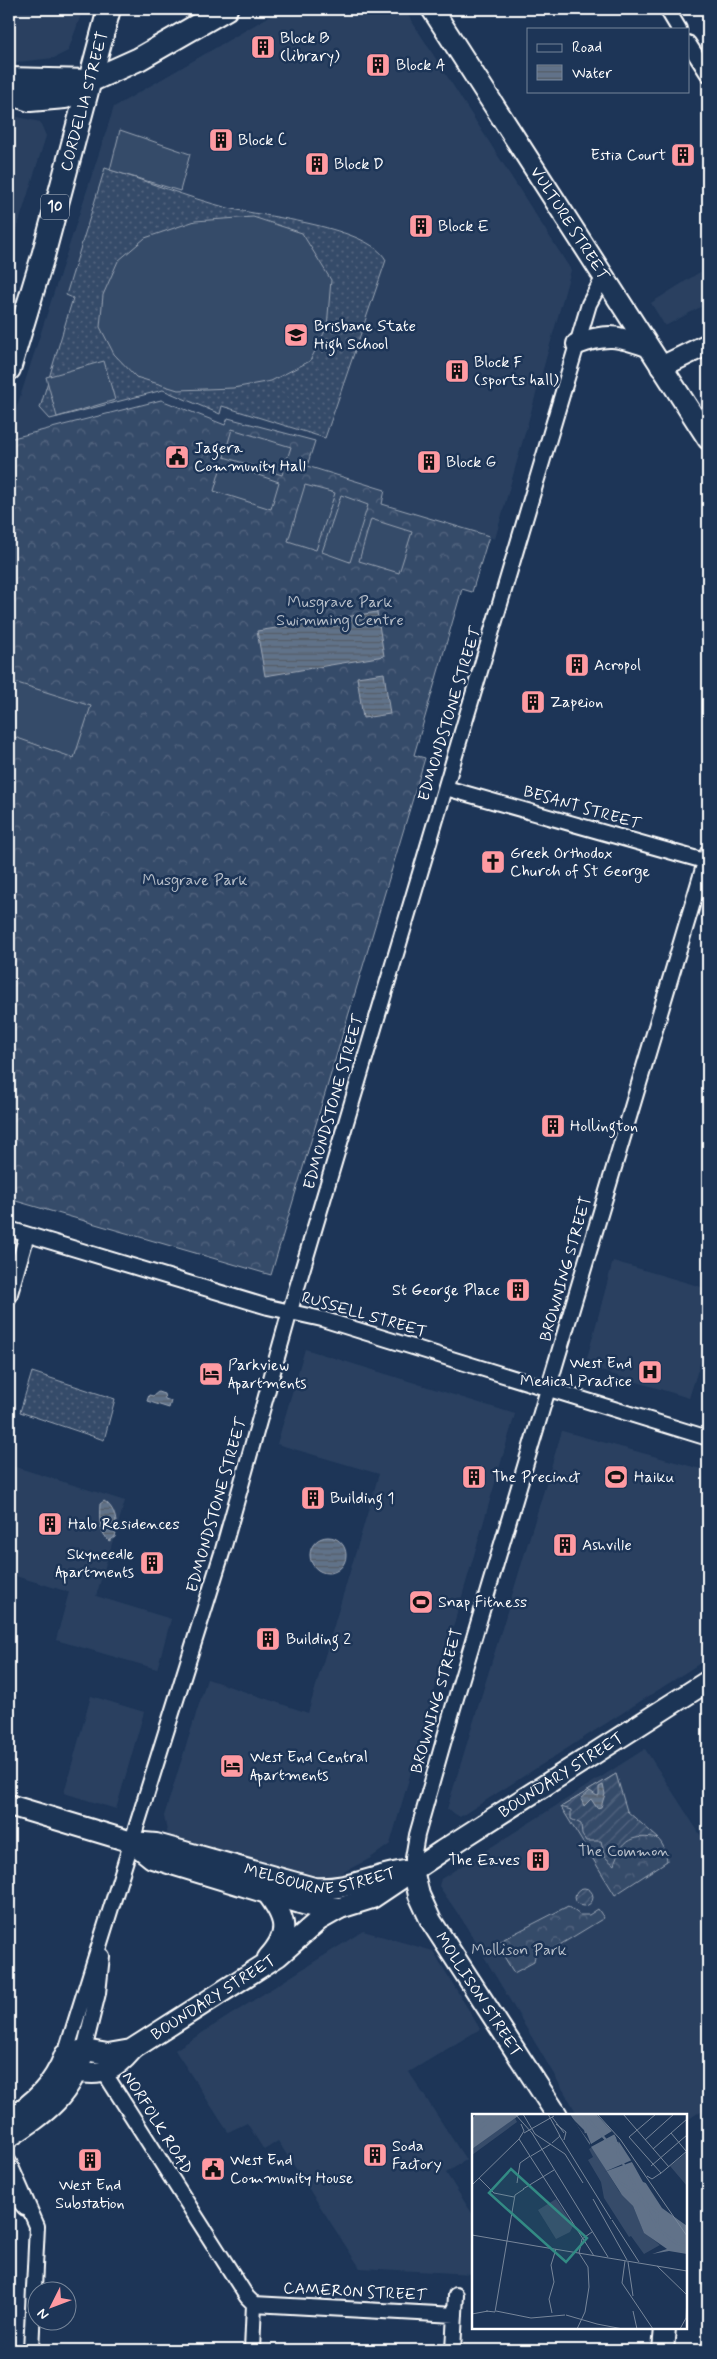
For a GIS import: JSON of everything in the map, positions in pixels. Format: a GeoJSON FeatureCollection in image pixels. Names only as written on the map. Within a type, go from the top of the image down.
{"type":"FeatureCollection","features":[{"type":"Feature","properties":{"kind":"main road","name":"CORDELIA STREET"},"geometry":{"type":"LineString","coordinates":[[9,369],[43,256],[109,9]]}},
{"type":"Feature","properties":{"kind":"main road"},"geometry":{"type":"LineString","coordinates":[[9,93],[30,100],[60,98],[70,95],[90,81],[139,59],[226,9]]}},
{"type":"Feature","properties":{"kind":"main road","name":"VULTURE STREET"},"geometry":{"type":"LineString","coordinates":[[432,9],[708,439]]}},
{"type":"Feature","properties":{"kind":"main road"},"geometry":{"type":"LineString","coordinates":[[9,79],[90,81]]}},
{"type":"Feature","properties":{"kind":"main road"},"geometry":{"type":"LineString","coordinates":[[577,344],[594,338],[612,336],[647,346]]}},
{"type":"Feature","properties":{"kind":"main road"},"geometry":{"type":"LineString","coordinates":[[661,367],[708,344]]}},
{"type":"Feature","properties":{"kind":"main road","name":"BOUNDARY STREET"},"geometry":{"type":"LineString","coordinates":[[413,1870],[708,1681]]}},
{"type":"Feature","properties":{"kind":"main road","name":"MELBOURNE STREET"},"geometry":{"type":"LineString","coordinates":[[9,1805],[132,1842],[156,1844],[314,1888],[340,1888],[387,1874],[413,1870]]}},
{"type":"Feature","properties":{"kind":"main road","name":"MELBOURNE STREET"},"geometry":{"type":"LineString","coordinates":[[132,1842],[152,1858],[311,1906],[340,1908],[372,1898],[413,1870]]}},
{"type":"Feature","properties":{"kind":"main road","name":"MOLLISON STREET"},"geometry":{"type":"LineString","coordinates":[[413,1870],[420,1896],[431,1921],[556,2114]]}},
{"type":"Feature","properties":{"kind":"main road","name":"MELBOURNE STREET"},"geometry":{"type":"LineString","coordinates":[[258,1969],[277,1947],[284,1929],[282,1914],[267,1894]]}},
{"type":"Feature","properties":{"kind":"main road","name":"BOUNDARY STREET"},"geometry":{"type":"LineString","coordinates":[[104,2072],[120,2063],[134,2049],[287,1950],[319,1920],[340,1908]]}},
{"type":"Feature","properties":{"kind":"main road","name":"BOUNDARY STREET"},"geometry":{"type":"LineString","coordinates":[[70,2063],[84,2050],[108,2054],[134,2049]]}},
{"type":"Feature","properties":{"kind":"main road"},"geometry":{"type":"LineString","coordinates":[[70,2063],[92,2074],[104,2072]]}},
{"type":"Feature","properties":{"kind":"main road"},"geometry":{"type":"LineString","coordinates":[[9,2119],[29,2106],[70,2063]]}},
{"type":"Feature","properties":{"kind":"main road"},"geometry":{"type":"LineString","coordinates":[[9,2137],[51,2108],[66,2090],[70,2063]]}},
{"type":"Feature","properties":{"kind":"main road"},"geometry":{"type":"LineString","coordinates":[[663,2350],[665,2329]]}},
{"type":"Feature","properties":{"kind":"street"},"geometry":{"type":"LineString","coordinates":[[667,9],[679,28]]}},
{"type":"Feature","properties":{"kind":"street"},"geometry":{"type":"LineString","coordinates":[[690,46],[708,74]]}},
{"type":"Feature","properties":{"kind":"street","name":"EDMONDSTONE STREET"},"geometry":{"type":"LineString","coordinates":[[70,2063],[103,1938],[222,1553],[290,1311],[588,304],[603,278]]}},
{"type":"Feature","properties":{"kind":"street","name":"BESANT STREET"},"geometry":{"type":"LineString","coordinates":[[446,788],[707,858]]}},
{"type":"Feature","properties":{"kind":"street","name":"BROWNING STREET"},"geometry":{"type":"LineString","coordinates":[[413,1870],[412,1858],[417,1835],[707,858]]}},
{"type":"Feature","properties":{"kind":"street","name":"RUSSELL STREET"},"geometry":{"type":"LineString","coordinates":[[9,1229],[268,1307],[322,1319],[708,1438]]}},
{"type":"Feature","properties":{"kind":"street"},"geometry":{"type":"LineString","coordinates":[[9,1297],[27,1235]]}},
{"type":"Feature","properties":{"kind":"street","name":"EDMONDSTONE STREET"},"geometry":{"type":"LineString","coordinates":[[84,2050],[98,1993],[103,1938]]}},
{"type":"Feature","properties":{"kind":"street","name":"NORFOLK ROAD"},"geometry":{"type":"LineString","coordinates":[[104,2072],[247,2297],[254,2304]]}},
{"type":"Feature","properties":{"kind":"street"},"geometry":{"type":"LineString","coordinates":[[9,2162],[36,2220],[31,2350]]}},
{"type":"Feature","properties":{"kind":"street"},"geometry":{"type":"LineString","coordinates":[[9,2189],[36,2220]]}},
{"type":"Feature","properties":{"kind":"street"},"geometry":{"type":"LineString","coordinates":[[453,2350],[456,2296]]}},
{"type":"Feature","properties":{"kind":"street"},"geometry":{"type":"LineString","coordinates":[[252,2350],[254,2304]]}},
{"type":"Feature","properties":{"kind":"street","name":"CAMERON STREET"},"geometry":{"type":"LineString","coordinates":[[254,2304],[455,2315]]}},
{"type":"Feature","properties":{"kind":"shaded area"},"geometry":{"type":"Polygon","coordinates":[[[9,9],[83,9],[68,51],[54,58],[9,63],[9,9]]]}},
{"type":"Feature","properties":{"kind":"shaded area","name":"Brisbane State High School"},"geometry":{"type":"Polygon","coordinates":[[[282,9],[404,9],[571,270],[495,539],[382,504],[385,490],[306,466],[315,441],[228,418],[225,425],[161,400],[9,439],[9,431],[114,107],[282,9]]]}},
{"type":"Feature","properties":{"kind":"shaded area"},"geometry":{"type":"Polygon","coordinates":[[[9,115],[40,122],[46,136],[9,254],[9,115]]]}},
{"type":"Feature","properties":{"kind":"shaded area"},"geometry":{"type":"Polygon","coordinates":[[[708,267],[708,303],[665,326],[651,303],[708,267]]]}},
{"type":"Feature","properties":{"kind":"shaded area"},"geometry":{"type":"Polygon","coordinates":[[[613,1261],[708,1289],[708,1338],[689,1398],[585,1366],[613,1261]]]}},
{"type":"Feature","properties":{"kind":"shaded area"},"geometry":{"type":"Polygon","coordinates":[[[305,1349],[515,1414],[390,1844],[369,1859],[330,1879],[306,1877],[168,1836],[164,1816],[207,1679],[308,1713],[379,1474],[277,1444],[305,1349]]]}},
{"type":"Feature","properties":{"kind":"shaded area"},"geometry":{"type":"Polygon","coordinates":[[[562,1431],[708,1471],[708,1658],[460,1817],[447,1809],[562,1431]]]}},
{"type":"Feature","properties":{"kind":"shaded area"},"geometry":{"type":"Polygon","coordinates":[[[9,1465],[125,1501],[96,1596],[171,1619],[157,1669],[56,1640],[69,1592],[9,1574],[9,1465]]]}},
{"type":"Feature","properties":{"kind":"shaded area"},"geometry":{"type":"Polygon","coordinates":[[[91,1696],[144,1712],[116,1809],[64,1793],[91,1696]]]}},
{"type":"Feature","properties":{"kind":"shaded area"},"geometry":{"type":"Polygon","coordinates":[[[645,1749],[708,1847],[708,2106],[687,2120],[687,2114],[577,2114],[463,1921],[439,1886],[441,1879],[645,1749]]]}},
{"type":"Feature","properties":{"kind":"shaded area"},"geometry":{"type":"Polygon","coordinates":[[[363,1931],[433,1951],[480,2029],[409,2072],[466,2160],[446,2173],[472,2213],[472,2274],[360,2268],[278,2141],[264,2150],[247,2123],[228,2132],[175,2050],[363,1931]]]}},
{"type":"Feature","properties":{"kind":"green space"},"geometry":{"type":"Polygon","coordinates":[[[120,130],[190,154],[180,191],[110,170],[120,130]]]}},
{"type":"Feature","properties":{"kind":"green space"},"geometry":{"type":"Polygon","coordinates":[[[105,168],[228,208],[290,219],[338,231],[376,248],[386,260],[325,438],[222,406],[220,414],[163,390],[50,419],[40,408],[73,298],[66,295],[105,168]]]}},
{"type":"Feature","properties":{"kind":"green space"},"geometry":{"type":"Polygon","coordinates":[[[253,217],[302,233],[331,280],[327,327],[310,361],[271,381],[233,388],[178,390],[136,377],[114,354],[100,327],[103,295],[118,261],[145,238],[195,221],[253,217]]]}},
{"type":"Feature","properties":{"kind":"green space"},"geometry":{"type":"Polygon","coordinates":[[[104,361],[115,400],[57,417],[46,377],[104,361]]]}},
{"type":"Feature","properties":{"kind":"green space","name":"Musgrave Park"},"geometry":{"type":"Polygon","coordinates":[[[161,400],[225,425],[228,418],[315,441],[307,466],[385,490],[382,504],[489,536],[472,592],[462,589],[414,755],[425,758],[271,1275],[9,1199],[9,439],[161,400]]]}},
{"type":"Feature","properties":{"kind":"green space"},"geometry":{"type":"Polygon","coordinates":[[[232,429],[291,447],[282,475],[224,457],[232,429]]]}},
{"type":"Feature","properties":{"kind":"green space"},"geometry":{"type":"Polygon","coordinates":[[[222,463],[279,482],[271,509],[214,491],[222,463]]]}},
{"type":"Feature","properties":{"kind":"green space"},"geometry":{"type":"Polygon","coordinates":[[[305,485],[335,493],[316,550],[288,541],[305,485]]]}},
{"type":"Feature","properties":{"kind":"green space"},"geometry":{"type":"Polygon","coordinates":[[[341,495],[368,505],[350,562],[322,552],[341,495]]]}},
{"type":"Feature","properties":{"kind":"green space"},"geometry":{"type":"Polygon","coordinates":[[[371,519],[412,532],[399,573],[359,561],[371,519]]]}},
{"type":"Feature","properties":{"kind":"green space"},"geometry":{"type":"Polygon","coordinates":[[[11,681],[91,706],[74,758],[9,735],[9,689],[11,681]]]}},
{"type":"Feature","properties":{"kind":"green space"},"geometry":{"type":"Polygon","coordinates":[[[32,1372],[115,1399],[104,1440],[20,1412],[32,1372]]]}},
{"type":"Feature","properties":{"kind":"green space","name":"The Common"},"geometry":{"type":"Polygon","coordinates":[[[616,1774],[621,1798],[627,1812],[662,1844],[667,1861],[615,1895],[561,1807],[616,1774]]]}},
{"type":"Feature","properties":{"kind":"green space"},"geometry":{"type":"Polygon","coordinates":[[[616,1774],[627,1811],[659,1839],[642,1837],[629,1840],[620,1849],[614,1865],[605,1857],[601,1841],[586,1841],[582,1835],[581,1824],[571,1819],[571,1810],[561,1807],[616,1774]]]}},
{"type":"Feature","properties":{"kind":"green space"},"geometry":{"type":"Polygon","coordinates":[[[584,1888],[590,1891],[593,1897],[590,1903],[584,1906],[578,1903],[575,1897],[578,1891],[584,1888]]]}},
{"type":"Feature","properties":{"kind":"green space","name":"Mollison Park"},"geometry":{"type":"Polygon","coordinates":[[[568,1906],[580,1915],[589,1915],[598,1909],[604,1918],[553,1949],[545,1947],[539,1949],[534,1962],[514,1973],[496,1943],[568,1906]]]}},
{"type":"Feature","properties":{"kind":"water"},"geometry":{"type":"Polygon","coordinates":[[[377,612],[384,656],[265,676],[257,631],[377,612]]]}},
{"type":"Feature","properties":{"kind":"water"},"geometry":{"type":"Polygon","coordinates":[[[384,673],[390,714],[363,718],[357,677],[384,673]]]}},
{"type":"Feature","properties":{"kind":"water"},"geometry":{"type":"Polygon","coordinates":[[[158,1392],[164,1394],[165,1399],[171,1401],[169,1408],[147,1401],[149,1395],[153,1396],[158,1392]]]}},
{"type":"Feature","properties":{"kind":"water"},"geometry":{"type":"Polygon","coordinates":[[[104,1501],[114,1512],[116,1522],[115,1537],[109,1541],[101,1529],[100,1504],[104,1501]]]}},
{"type":"Feature","properties":{"kind":"water"},"geometry":{"type":"Polygon","coordinates":[[[328,1537],[341,1542],[346,1555],[341,1568],[328,1573],[315,1568],[310,1555],[315,1542],[328,1537]]]}},
{"type":"Feature","properties":{"kind":"water"},"geometry":{"type":"Polygon","coordinates":[[[603,1785],[605,1794],[601,1807],[597,1808],[591,1799],[584,1806],[581,1799],[590,1791],[597,1796],[599,1795],[599,1787],[603,1785]]]}},
{"type":"Feature","properties":{"kind":"place","name":"Block B (library)"},"geometry":{"type":"Point","coordinates":[263,47]}},
{"type":"Feature","properties":{"kind":"place","name":"Block A"},"geometry":{"type":"Point","coordinates":[378,65]}},
{"type":"Feature","properties":{"kind":"place","name":"Block C"},"geometry":{"type":"Point","coordinates":[221,140]}},
{"type":"Feature","properties":{"kind":"place","name":"Estia Court"},"geometry":{"type":"Point","coordinates":[683,155]}},
{"type":"Feature","properties":{"kind":"place","name":"Block D"},"geometry":{"type":"Point","coordinates":[317,164]}},
{"type":"Feature","properties":{"kind":"place","name":"Block E"},"geometry":{"type":"Point","coordinates":[421,226]}},
{"type":"Feature","properties":{"kind":"place","name":"Brisbane State High School"},"geometry":{"type":"Point","coordinates":[296,335]}},
{"type":"Feature","properties":{"kind":"place","name":"Block F (sports hall)"},"geometry":{"type":"Point","coordinates":[457,371]}},
{"type":"Feature","properties":{"kind":"place","name":"Jagera Community Hall"},"geometry":{"type":"Point","coordinates":[177,457]}},
{"type":"Feature","properties":{"kind":"place","name":"Block G"},"geometry":{"type":"Point","coordinates":[429,462]}},
{"type":"Feature","properties":{"kind":"place","name":"Acropol"},"geometry":{"type":"Point","coordinates":[577,665]}},
{"type":"Feature","properties":{"kind":"place","name":"Zapeion"},"geometry":{"type":"Point","coordinates":[533,702]}},
{"type":"Feature","properties":{"kind":"place","name":"Greek Orthodox Church of St George"},"geometry":{"type":"Point","coordinates":[493,862]}},
{"type":"Feature","properties":{"kind":"place","name":"Hollington"},"geometry":{"type":"Point","coordinates":[553,1126]}},
{"type":"Feature","properties":{"kind":"place","name":"St George Place"},"geometry":{"type":"Point","coordinates":[518,1290]}},
{"type":"Feature","properties":{"kind":"place","name":"West End Medical Practice"},"geometry":{"type":"Point","coordinates":[650,1372]}},
{"type":"Feature","properties":{"kind":"place","name":"Parkview Apartments"},"geometry":{"type":"Point","coordinates":[211,1374]}},
{"type":"Feature","properties":{"kind":"place","name":"The Precinct"},"geometry":{"type":"Point","coordinates":[474,1477]}},
{"type":"Feature","properties":{"kind":"place","name":"Haiku"},"geometry":{"type":"Point","coordinates":[616,1477]}},
{"type":"Feature","properties":{"kind":"place","name":"Building 1"},"geometry":{"type":"Point","coordinates":[313,1498]}},
{"type":"Feature","properties":{"kind":"place","name":"Halo Residences"},"geometry":{"type":"Point","coordinates":[50,1524]}},
{"type":"Feature","properties":{"kind":"place","name":"Ashville"},"geometry":{"type":"Point","coordinates":[565,1545]}},
{"type":"Feature","properties":{"kind":"place","name":"Skyneedle Apartments"},"geometry":{"type":"Point","coordinates":[152,1563]}},
{"type":"Feature","properties":{"kind":"place","name":"Snap Fitness"},"geometry":{"type":"Point","coordinates":[421,1602]}},
{"type":"Feature","properties":{"kind":"place","name":"Building 2"},"geometry":{"type":"Point","coordinates":[268,1639]}},
{"type":"Feature","properties":{"kind":"place","name":"West End Central Apartments"},"geometry":{"type":"Point","coordinates":[232,1766]}},
{"type":"Feature","properties":{"kind":"place","name":"The Eaves"},"geometry":{"type":"Point","coordinates":[538,1860]}},
{"type":"Feature","properties":{"kind":"place","name":"Soda Factory"},"geometry":{"type":"Point","coordinates":[375,2155]}},
{"type":"Feature","properties":{"kind":"place","name":"West End Substation"},"geometry":{"type":"Point","coordinates":[90,2160]}},
{"type":"Feature","properties":{"kind":"place","name":"West End Community House"},"geometry":{"type":"Point","coordinates":[213,2169]}},
{"type":"Feature","properties":{"kind":"park label","name":"Musgrave Park Swimming Centre"},"geometry":{"type":"Point","coordinates":[340,611]}}]}
